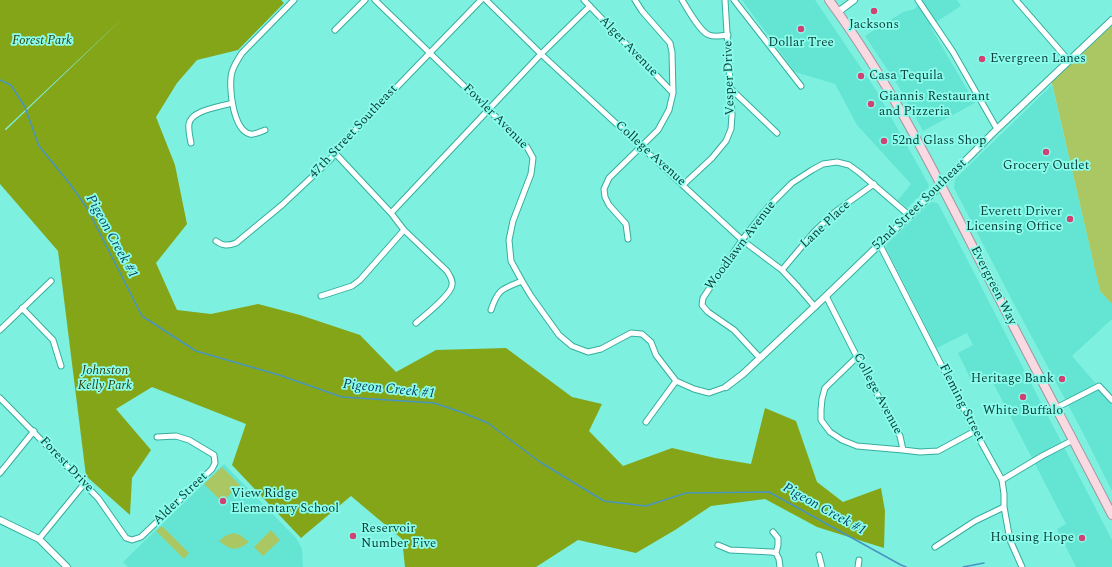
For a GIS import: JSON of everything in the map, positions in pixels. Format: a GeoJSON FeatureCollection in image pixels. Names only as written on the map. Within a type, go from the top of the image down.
{"type":"FeatureCollection","features":[{"type":"Feature","properties":{"kind":"main road","name":"Evergreen Way"},"geometry":{"type":"LineString","coordinates":[[829,0],[891,95],[942,185],[1112,515]]}},
{"type":"Feature","properties":{"kind":"street"},"geometry":{"type":"LineString","coordinates":[[265,130],[252,134],[247,133],[238,122],[232,103],[230,87],[232,74],[236,62],[242,53],[294,0]]}},
{"type":"Feature","properties":{"kind":"street"},"geometry":{"type":"LineString","coordinates":[[335,30],[365,0]]}},
{"type":"Feature","properties":{"kind":"street","name":"Fowler Avenue"},"geometry":{"type":"LineString","coordinates":[[375,0],[527,147],[533,158],[531,174],[513,221],[509,240],[511,261],[522,281],[559,335],[572,346],[588,352],[601,349],[631,333],[642,334],[651,342],[656,355],[676,381],[694,389],[710,393],[726,387]]}},
{"type":"Feature","properties":{"kind":"street","name":"47th Street Southeast"},"geometry":{"type":"LineString","coordinates":[[216,241],[226,246],[236,243],[282,205],[331,159],[334,152],[429,52],[481,0]]}},
{"type":"Feature","properties":{"kind":"street","name":"College Avenue"},"geometry":{"type":"LineString","coordinates":[[486,0],[742,240],[782,270],[815,307]]}},
{"type":"Feature","properties":{"kind":"street","name":"Alger Avenue"},"geometry":{"type":"LineString","coordinates":[[584,0],[673,93]]}},
{"type":"Feature","properties":{"kind":"street"},"geometry":{"type":"LineString","coordinates":[[628,239],[626,224],[609,205],[604,197],[604,189],[609,178],[658,130],[669,110],[673,93],[672,52],[670,43],[642,11],[635,0]]}},
{"type":"Feature","properties":{"kind":"street"},"geometry":{"type":"LineString","coordinates":[[682,0],[707,35],[728,36]]}},
{"type":"Feature","properties":{"kind":"street","name":"Vesper Drive"},"geometry":{"type":"LineString","coordinates":[[683,185],[712,158],[726,141],[731,129],[731,89],[726,0]]}},
{"type":"Feature","properties":{"kind":"street"},"geometry":{"type":"LineString","coordinates":[[734,0],[801,86]]}},
{"type":"Feature","properties":{"kind":"street"},"geometry":{"type":"LineString","coordinates":[[838,12],[854,0]]}},
{"type":"Feature","properties":{"kind":"street"},"geometry":{"type":"LineString","coordinates":[[918,0],[953,52],[997,129]]}},
{"type":"Feature","properties":{"kind":"street"},"geometry":{"type":"LineString","coordinates":[[1016,0],[1069,62]]}},
{"type":"Feature","properties":{"kind":"street"},"geometry":{"type":"LineString","coordinates":[[391,213],[542,54],[590,6]]}},
{"type":"Feature","properties":{"kind":"street","name":"52nd Street Southeast"},"geometry":{"type":"LineString","coordinates":[[726,387],[743,374],[880,246],[997,129],[1112,20]]}},
{"type":"Feature","properties":{"kind":"street"},"geometry":{"type":"LineString","coordinates":[[731,89],[777,133]]}},
{"type":"Feature","properties":{"kind":"street"},"geometry":{"type":"LineString","coordinates":[[191,143],[189,124],[191,119],[196,114],[201,111],[232,103]]}},
{"type":"Feature","properties":{"kind":"street"},"geometry":{"type":"LineString","coordinates":[[334,152],[391,213],[404,230],[447,271],[452,279],[452,287],[447,295],[416,323]]}},
{"type":"Feature","properties":{"kind":"street","name":"Woodlawn Avenue"},"geometry":{"type":"LineString","coordinates":[[760,358],[734,330],[708,312],[702,305],[703,298],[742,240],[769,206],[792,183],[823,164],[837,162],[849,165],[874,184],[910,216]]}},
{"type":"Feature","properties":{"kind":"street","name":"Lane Place"},"geometry":{"type":"LineString","coordinates":[[782,270],[814,232],[836,212],[874,184]]}},
{"type":"Feature","properties":{"kind":"street"},"geometry":{"type":"LineString","coordinates":[[321,296],[352,286],[360,280],[404,230]]}},
{"type":"Feature","properties":{"kind":"street","name":"Fleming Street"},"geometry":{"type":"LineString","coordinates":[[880,246],[975,431],[1002,480],[1004,507],[1010,540],[1022,567]]}},
{"type":"Feature","properties":{"kind":"street"},"geometry":{"type":"LineString","coordinates":[[0,330],[51,281]]}},
{"type":"Feature","properties":{"kind":"street"},"geometry":{"type":"LineString","coordinates":[[491,310],[496,297],[504,288],[522,281]]}},
{"type":"Feature","properties":{"kind":"street","name":"College Avenue"},"geometry":{"type":"LineString","coordinates":[[826,296],[900,436],[903,450]]}},
{"type":"Feature","properties":{"kind":"street"},"geometry":{"type":"LineString","coordinates":[[22,308],[53,340],[61,366]]}},
{"type":"Feature","properties":{"kind":"street"},"geometry":{"type":"LineString","coordinates":[[857,357],[825,388],[821,410],[821,420],[830,432],[842,440],[857,446],[920,452],[938,450],[975,431]]}},
{"type":"Feature","properties":{"kind":"street"},"geometry":{"type":"LineString","coordinates":[[646,422],[676,381]]}},
{"type":"Feature","properties":{"kind":"street"},"geometry":{"type":"LineString","coordinates":[[1056,408],[1099,386],[1112,400]]}},
{"type":"Feature","properties":{"kind":"street","name":"Forest Drive"},"geometry":{"type":"LineString","coordinates":[[0,398],[98,498],[126,538]]}},
{"type":"Feature","properties":{"kind":"street"},"geometry":{"type":"LineString","coordinates":[[0,473],[34,431]]}},
{"type":"Feature","properties":{"kind":"street","name":"Alder Street"},"geometry":{"type":"LineString","coordinates":[[126,538],[132,540],[141,538],[212,469],[215,463],[214,455],[189,440],[176,436],[157,437]]}},
{"type":"Feature","properties":{"kind":"street"},"geometry":{"type":"LineString","coordinates":[[1002,480],[1042,456],[1073,440]]}},
{"type":"Feature","properties":{"kind":"street"},"geometry":{"type":"LineString","coordinates":[[39,539],[84,484]]}},
{"type":"Feature","properties":{"kind":"street"},"geometry":{"type":"LineString","coordinates":[[935,547],[975,521],[1004,507]]}},
{"type":"Feature","properties":{"kind":"street"},"geometry":{"type":"LineString","coordinates":[[0,520],[39,539],[67,567]]}},
{"type":"Feature","properties":{"kind":"street"},"geometry":{"type":"LineString","coordinates":[[774,532],[778,538],[776,553],[779,559],[780,567]]}},
{"type":"Feature","properties":{"kind":"street"},"geometry":{"type":"LineString","coordinates":[[718,545],[730,550],[776,553]]}},
{"type":"Feature","properties":{"kind":"street"},"geometry":{"type":"LineString","coordinates":[[819,555],[822,567]]}},
{"type":"Feature","properties":{"kind":"street"},"geometry":{"type":"LineString","coordinates":[[858,567],[859,560]]}},
{"type":"Feature","properties":{"kind":"shaded area"},"geometry":{"type":"Polygon","coordinates":[[[742,0],[815,0],[876,90],[929,185],[928,188],[907,208],[898,200],[911,184],[857,125],[835,84],[795,72],[742,0]]]}},
{"type":"Feature","properties":{"kind":"shaded area"},"geometry":{"type":"Polygon","coordinates":[[[921,0],[957,0],[961,6],[930,26],[975,103],[923,131],[899,87],[865,36],[903,12],[915,9],[921,0]]]}},
{"type":"Feature","properties":{"kind":"shaded area"},"geometry":{"type":"Polygon","coordinates":[[[1112,20],[1112,304],[1100,291],[1051,79],[1112,20]]]}},
{"type":"Feature","properties":{"kind":"shaded area"},"geometry":{"type":"Polygon","coordinates":[[[1052,85],[1100,291],[1112,304],[1112,319],[1072,356],[1112,402],[1112,491],[954,188],[955,179],[1052,85]]]}},
{"type":"Feature","properties":{"kind":"shaded area"},"geometry":{"type":"Polygon","coordinates":[[[932,202],[939,205],[1112,540],[1112,567],[1076,567],[1057,529],[1066,524],[989,375],[972,382],[958,353],[973,345],[967,333],[937,348],[886,248],[887,244],[932,202]]]}},
{"type":"Feature","properties":{"kind":"shaded area","name":"View Ridge Elementary School"},"geometry":{"type":"Polygon","coordinates":[[[224,464],[297,539],[302,549],[303,567],[128,567],[123,562],[224,464]]]}},
{"type":"Feature","properties":{"kind":"shaded area"},"geometry":{"type":"Polygon","coordinates":[[[222,467],[240,485],[222,502],[204,484],[222,467]]]}},
{"type":"Feature","properties":{"kind":"shaded area"},"geometry":{"type":"Polygon","coordinates":[[[162,526],[189,553],[184,559],[156,531],[162,526]]]}},
{"type":"Feature","properties":{"kind":"shaded area"},"geometry":{"type":"Polygon","coordinates":[[[271,530],[280,540],[263,556],[254,547],[271,530]]]}},
{"type":"Feature","properties":{"kind":"shaded area"},"geometry":{"type":"Polygon","coordinates":[[[233,533],[240,535],[249,542],[234,549],[219,541],[225,536],[233,533]]]}},
{"type":"Feature","properties":{"kind":"green space"},"geometry":{"type":"Polygon","coordinates":[[[0,0],[281,0],[284,3],[238,50],[197,60],[177,83],[156,117],[175,165],[187,224],[156,263],[177,310],[211,314],[258,304],[300,315],[360,335],[396,372],[436,350],[506,348],[572,397],[602,404],[589,431],[623,466],[672,448],[715,458],[751,464],[765,408],[796,421],[817,482],[843,502],[881,488],[885,511],[884,548],[817,527],[765,499],[711,506],[675,530],[636,553],[578,540],[536,567],[405,567],[402,539],[351,496],[301,538],[232,465],[246,424],[152,387],[116,409],[151,450],[132,478],[130,515],[86,476],[58,251],[0,184],[0,0]],[[126,15],[5,129],[6,130],[126,15]]]}},
{"type":"Feature","properties":{"kind":"waterway","name":"Pigeon Creek #1"},"geometry":{"type":"LineString","coordinates":[[0,80],[11,85],[25,107],[39,146],[70,184],[87,208],[142,316],[196,351],[279,375],[342,397],[434,403],[461,412],[488,423],[540,462],[604,501],[646,506],[686,493],[769,492],[906,567]]}},
{"type":"Feature","properties":{"kind":"waterway","name":"Pigeon Creek #1"},"geometry":{"type":"LineString","coordinates":[[963,567],[984,563]]}},
{"type":"Feature","properties":{"kind":"place","name":"Jacksons"},"geometry":{"type":"Point","coordinates":[874,11]}},
{"type":"Feature","properties":{"kind":"place","name":"Dollar Tree"},"geometry":{"type":"Point","coordinates":[801,29]}},
{"type":"Feature","properties":{"kind":"place","name":"Evergreen Lanes"},"geometry":{"type":"Point","coordinates":[982,59]}},
{"type":"Feature","properties":{"kind":"place","name":"Casa Tequila"},"geometry":{"type":"Point","coordinates":[861,76]}},
{"type":"Feature","properties":{"kind":"place","name":"Giannis Restaurant and Pizzeria"},"geometry":{"type":"Point","coordinates":[871,104]}},
{"type":"Feature","properties":{"kind":"place","name":"52nd Glass Shop"},"geometry":{"type":"Point","coordinates":[884,141]}},
{"type":"Feature","properties":{"kind":"place","name":"Grocery Outlet"},"geometry":{"type":"Point","coordinates":[1046,152]}},
{"type":"Feature","properties":{"kind":"place","name":"Everett Driver Licensing Office"},"geometry":{"type":"Point","coordinates":[1070,219]}},
{"type":"Feature","properties":{"kind":"place","name":"Heritage Bank"},"geometry":{"type":"Point","coordinates":[1062,379]}},
{"type":"Feature","properties":{"kind":"place","name":"White Buffalo"},"geometry":{"type":"Point","coordinates":[1023,397]}},
{"type":"Feature","properties":{"kind":"place","name":"View Ridge Elementary School"},"geometry":{"type":"Point","coordinates":[223,501]}},
{"type":"Feature","properties":{"kind":"place","name":"Reservoir Number Five"},"geometry":{"type":"Point","coordinates":[353,536]}},
{"type":"Feature","properties":{"kind":"place","name":"Housing Hope"},"geometry":{"type":"Point","coordinates":[1082,538]}},
{"type":"Feature","properties":{"kind":"park label","name":"Forest Park"},"geometry":{"type":"Point","coordinates":[42,41]}},
{"type":"Feature","properties":{"kind":"park label","name":"Johnston Kelly Park"},"geometry":{"type":"Point","coordinates":[105,378]}}]}
